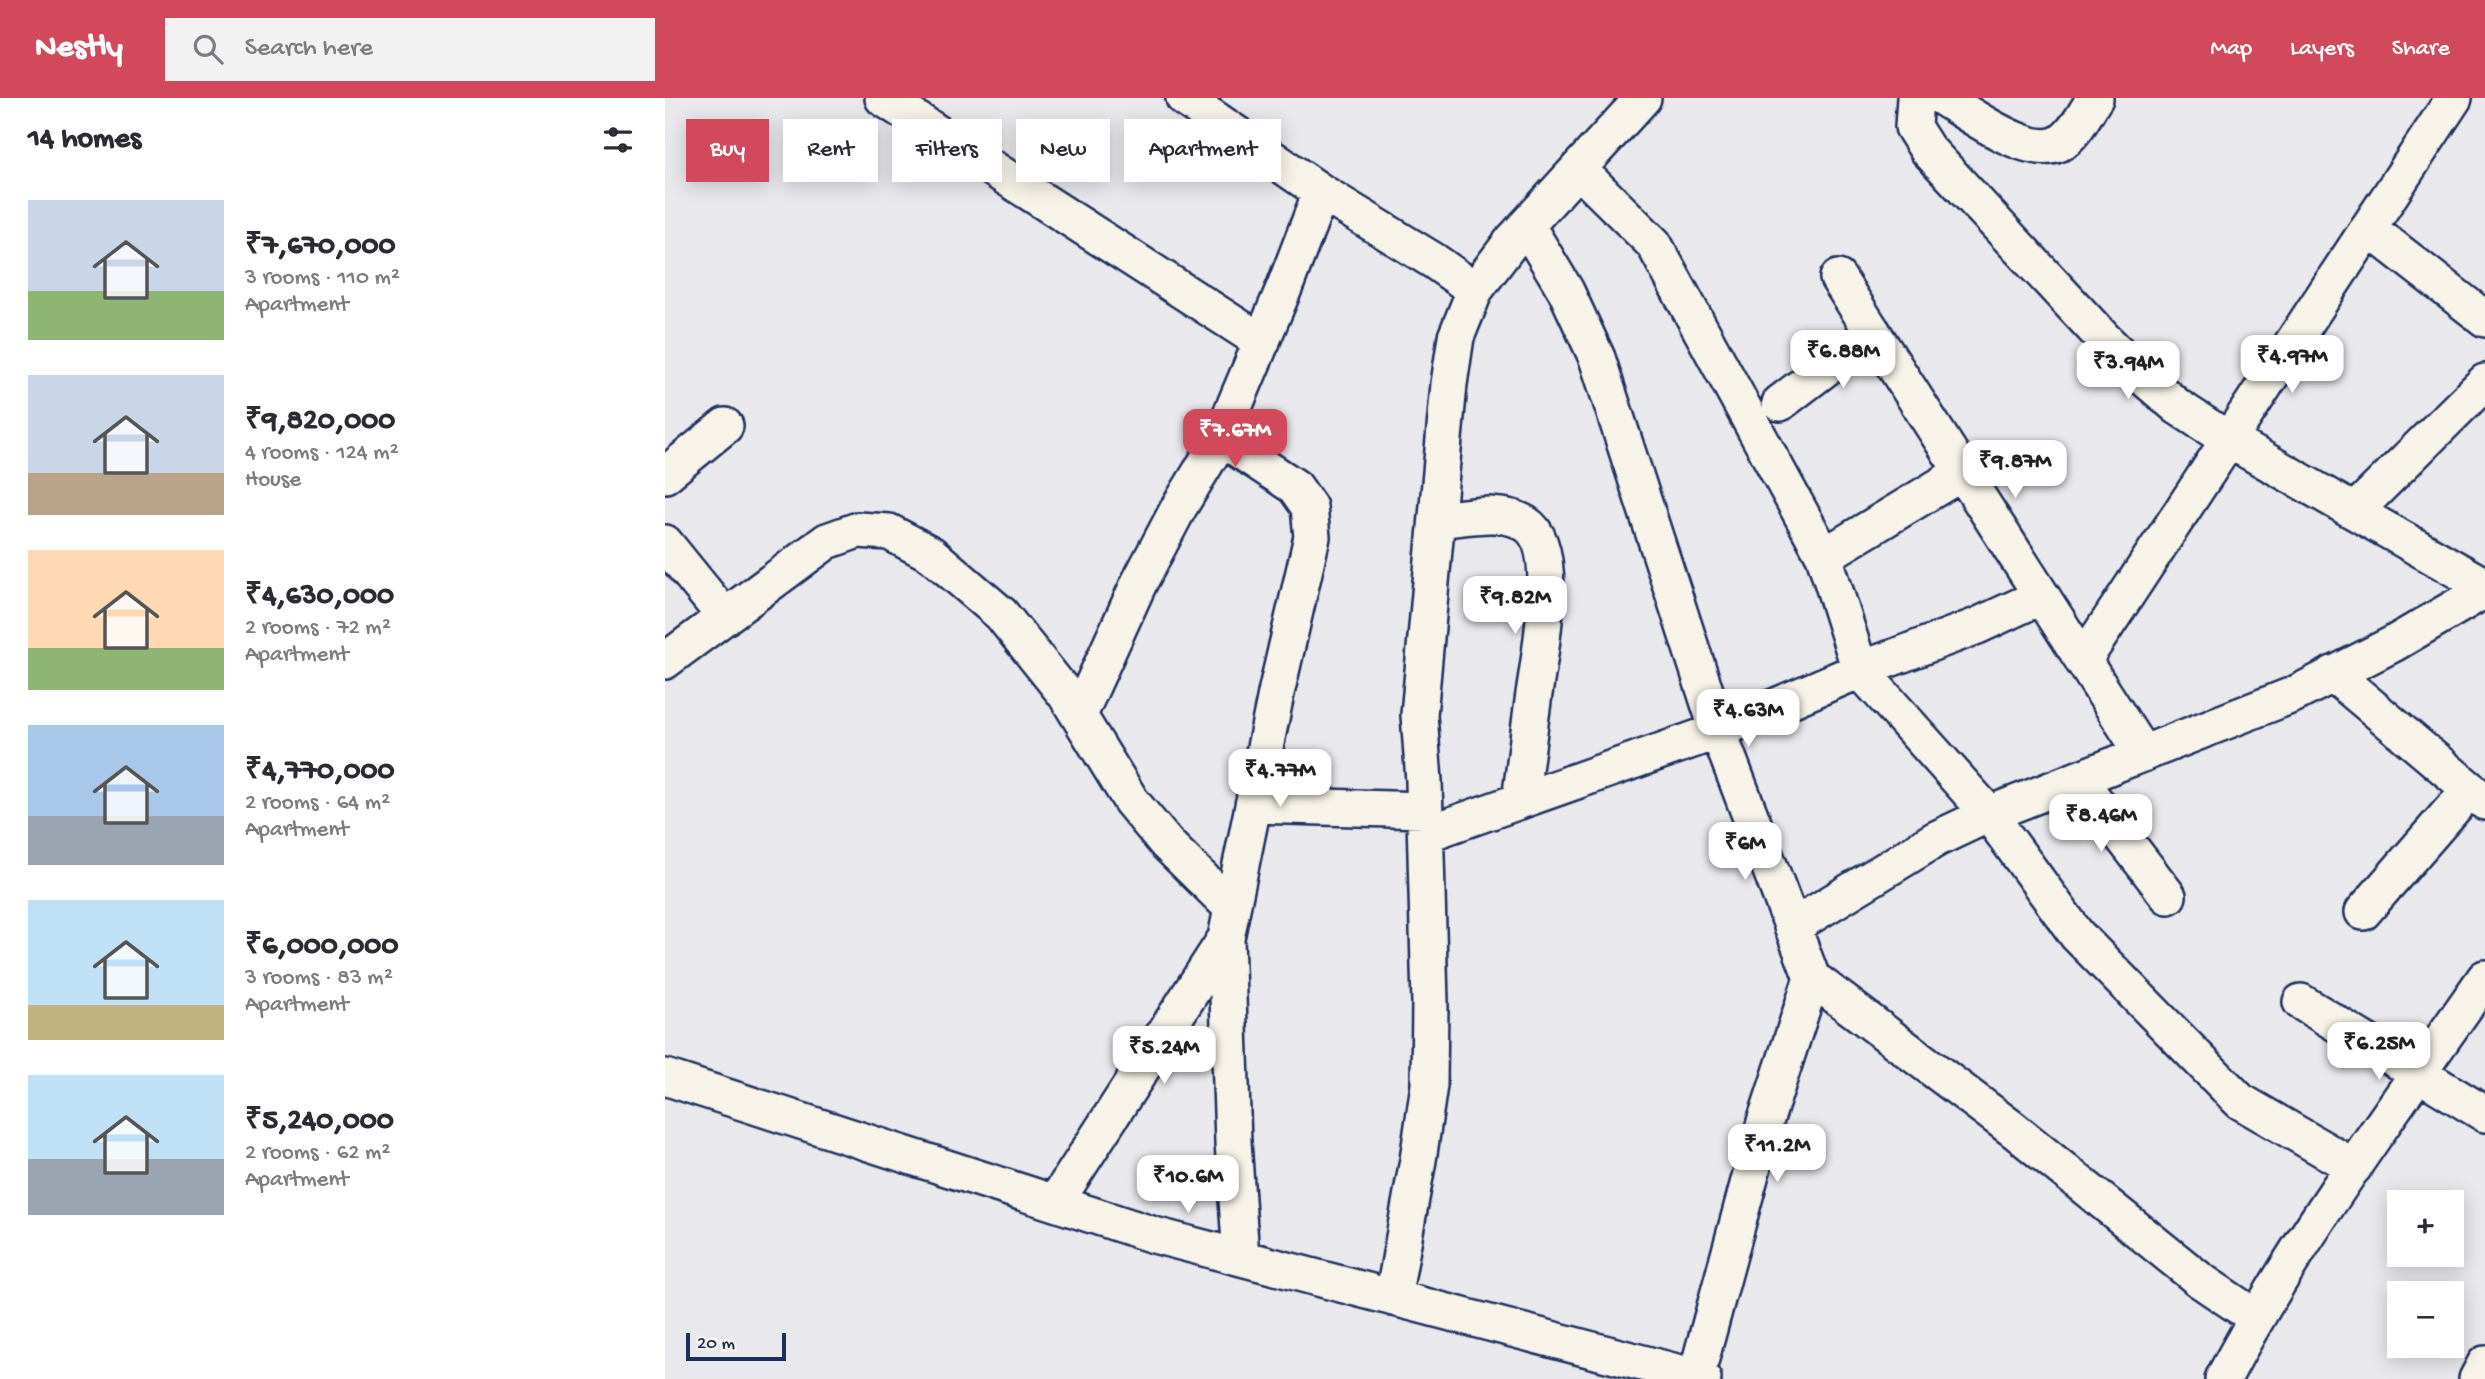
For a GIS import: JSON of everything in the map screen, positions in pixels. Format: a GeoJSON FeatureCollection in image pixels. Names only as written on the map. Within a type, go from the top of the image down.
{"type":"FeatureCollection","features":[{"type":"Feature","properties":{"kind":"street"},"geometry":{"type":"LineString","coordinates":[[883,98],[1262,342]]}},
{"type":"Feature","properties":{"kind":"street"},"geometry":{"type":"LineString","coordinates":[[1184,98],[1321,192],[1434,261],[1475,290]]}},
{"type":"Feature","properties":{"kind":"street"},"geometry":{"type":"LineString","coordinates":[[1393,1298],[1429,1086],[1430,1003],[1419,715],[1449,384],[1456,337],[1475,290],[1527,226],[1643,98]]}},
{"type":"Feature","properties":{"kind":"street"},"geometry":{"type":"LineString","coordinates":[[1792,927],[1936,839],[1989,814],[2295,694],[2479,601],[2355,511],[2229,440],[2178,407],[2143,377],[2103,338],[1927,149],[1913,127],[1915,98]]}},
{"type":"Feature","properties":{"kind":"street"},"geometry":{"type":"LineString","coordinates":[[1943,98],[1993,128],[2024,143],[2042,146],[2060,144],[2076,129],[2095,98]]}},
{"type":"Feature","properties":{"kind":"street"},"geometry":{"type":"LineString","coordinates":[[2083,661],[2454,98]]}},
{"type":"Feature","properties":{"kind":"street"},"geometry":{"type":"LineString","coordinates":[[1578,169],[1654,244],[1824,556],[1860,670],[1989,814],[2077,935],[2240,1101],[2354,1167]]}},
{"type":"Feature","properties":{"kind":"street"},"geometry":{"type":"LineString","coordinates":[[1079,715],[1139,583],[1178,509],[1221,438],[1321,192]]}},
{"type":"Feature","properties":{"kind":"street"},"geometry":{"type":"LineString","coordinates":[[1527,226],[1566,291],[1597,358],[1718,731],[1812,978],[2014,1130],[2200,1280],[2255,1317]]}},
{"type":"Feature","properties":{"kind":"street"},"geometry":{"type":"LineString","coordinates":[[2368,228],[2485,319]]}},
{"type":"Feature","properties":{"kind":"street"},"geometry":{"type":"LineString","coordinates":[[1838,278],[2143,754]]}},
{"type":"Feature","properties":{"kind":"street"},"geometry":{"type":"LineString","coordinates":[[1780,403],[1873,332]]}},
{"type":"Feature","properties":{"kind":"street"},"geometry":{"type":"LineString","coordinates":[[2355,511],[2485,382]]}},
{"type":"Feature","properties":{"kind":"street"},"geometry":{"type":"LineString","coordinates":[[665,475],[725,426]]}},
{"type":"Feature","properties":{"kind":"street"},"geometry":{"type":"LineString","coordinates":[[1221,438],[1295,487],[1309,507],[1312,537],[1229,923],[1233,1142],[1241,1257]]}},
{"type":"Feature","properties":{"kind":"street"},"geometry":{"type":"LineString","coordinates":[[1824,556],[1963,472]]}},
{"type":"Feature","properties":{"kind":"street"},"geometry":{"type":"LineString","coordinates":[[1437,520],[1498,515],[1528,525],[1539,537],[1545,570],[1544,634],[1520,800]]}},
{"type":"Feature","properties":{"kind":"street"},"geometry":{"type":"LineString","coordinates":[[665,662],[827,541],[858,530],[889,533],[931,554],[1001,614],[1066,695],[1131,801],[1229,923]]}},
{"type":"Feature","properties":{"kind":"street"},"geometry":{"type":"LineString","coordinates":[[665,543],[725,617]]}},
{"type":"Feature","properties":{"kind":"street"},"geometry":{"type":"LineString","coordinates":[[1253,805],[1425,822],[1520,800],[1718,731],[1860,670],[1976,626],[2042,596]]}},
{"type":"Feature","properties":{"kind":"street"},"geometry":{"type":"LineString","coordinates":[[2333,674],[2477,795],[2363,912]]}},
{"type":"Feature","properties":{"kind":"street"},"geometry":{"type":"LineString","coordinates":[[2078,779],[2168,896]]}},
{"type":"Feature","properties":{"kind":"street"},"geometry":{"type":"LineString","coordinates":[[1055,1203],[1229,923]]}},
{"type":"Feature","properties":{"kind":"street"},"geometry":{"type":"LineString","coordinates":[[665,1077],[1154,1235],[1699,1378],[1765,1122],[1812,978]]}},
{"type":"Feature","properties":{"kind":"street"},"geometry":{"type":"LineString","coordinates":[[2223,1379],[2255,1317],[2354,1167],[2485,978]]}},
{"type":"Feature","properties":{"kind":"street"},"geometry":{"type":"LineString","coordinates":[[2301,1002],[2485,1114]]}},
{"type":"Feature","properties":{"kind":"street"},"geometry":{"type":"LineString","coordinates":[[2477,1379],[2485,1364]]}}]}
